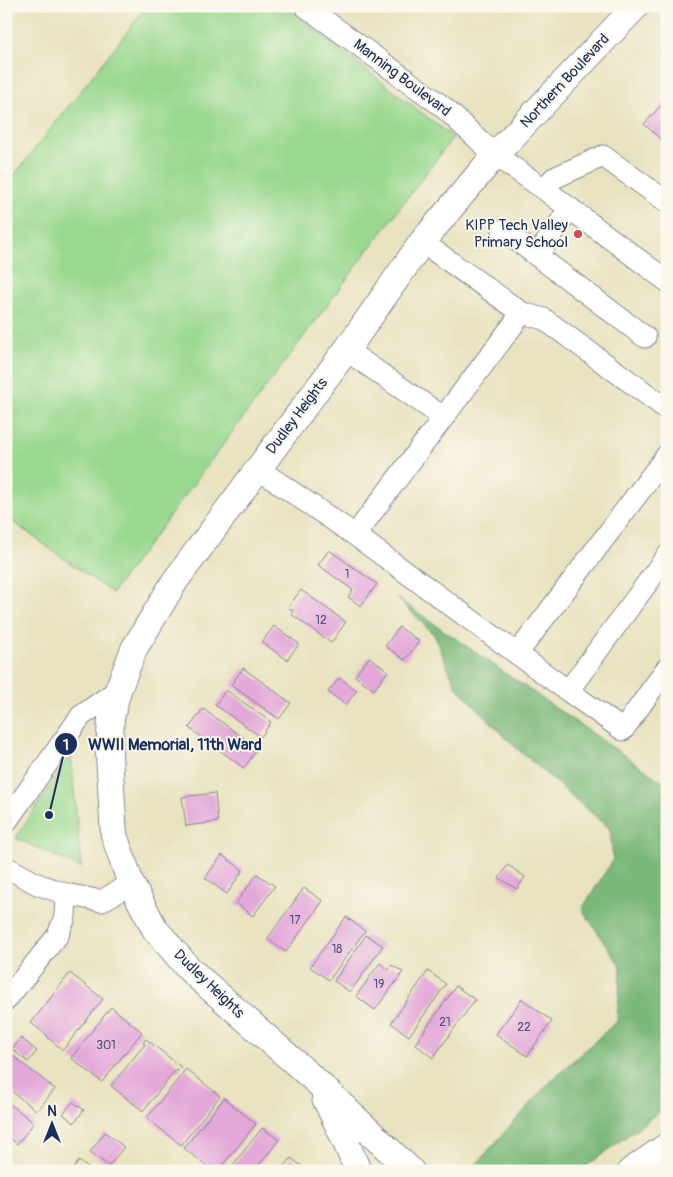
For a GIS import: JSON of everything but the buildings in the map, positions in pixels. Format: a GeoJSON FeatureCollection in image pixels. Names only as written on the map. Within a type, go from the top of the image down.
{"type":"FeatureCollection","features":[{"type":"Feature","properties":{"kind":"main road","name":"Northern Boulevard"},"geometry":{"type":"LineString","coordinates":[[495,155],[636,6]]}},
{"type":"Feature","properties":{"kind":"main road","name":"Dudley Heights"},"geometry":{"type":"LineString","coordinates":[[317,1082],[189,969],[155,929],[131,884],[114,835],[109,755],[111,718],[118,690],[134,649],[175,581],[346,350],[422,242],[495,155]]}},
{"type":"Feature","properties":{"kind":"main road"},"geometry":{"type":"LineString","coordinates":[[317,1082],[336,1119],[358,1171]]}},
{"type":"Feature","properties":{"kind":"main road"},"geometry":{"type":"LineString","coordinates":[[317,1082],[411,1171]]}},
{"type":"Feature","properties":{"kind":"main road"},"geometry":{"type":"LineString","coordinates":[[631,1171],[667,1146]]}},
{"type":"Feature","properties":{"kind":"street","name":"Manning Boulevard"},"geometry":{"type":"LineString","coordinates":[[304,6],[442,106],[495,155],[570,208],[667,281]]}},
{"type":"Feature","properties":{"kind":"street"},"geometry":{"type":"LineString","coordinates":[[544,189],[554,178],[603,156],[667,202]]}},
{"type":"Feature","properties":{"kind":"street"},"geometry":{"type":"LineString","coordinates":[[537,256],[570,208]]}},
{"type":"Feature","properties":{"kind":"street"},"geometry":{"type":"LineString","coordinates":[[503,230],[645,337]]}},
{"type":"Feature","properties":{"kind":"street"},"geometry":{"type":"LineString","coordinates":[[422,242],[522,313],[544,319],[667,409]]}},
{"type":"Feature","properties":{"kind":"street"},"geometry":{"type":"LineString","coordinates":[[355,535],[522,313]]}},
{"type":"Feature","properties":{"kind":"street"},"geometry":{"type":"LineString","coordinates":[[346,350],[443,417]]}},
{"type":"Feature","properties":{"kind":"street"},"geometry":{"type":"LineString","coordinates":[[517,654],[667,455]]}},
{"type":"Feature","properties":{"kind":"street"},"geometry":{"type":"LineString","coordinates":[[258,469],[355,535],[624,730],[667,668]]}},
{"type":"Feature","properties":{"kind":"street"},"geometry":{"type":"LineString","coordinates":[[568,691],[667,556]]}},
{"type":"Feature","properties":{"kind":"street"},"geometry":{"type":"LineString","coordinates":[[6,822],[81,716],[118,690]]}},
{"type":"Feature","properties":{"kind":"street"},"geometry":{"type":"LineString","coordinates":[[6,866],[37,884],[66,894],[101,901],[131,884]]}},
{"type":"Feature","properties":{"kind":"street"},"geometry":{"type":"LineString","coordinates":[[6,1000],[58,934],[65,917],[66,894]]}},
{"type":"Feature","properties":{"kind":"green space"},"geometry":{"type":"Polygon","coordinates":[[[147,6],[284,6],[453,137],[112,593],[6,517],[6,186],[147,6]]]}},
{"type":"Feature","properties":{"kind":"green space"},"geometry":{"type":"Polygon","coordinates":[[[397,598],[667,785],[667,1106],[580,1171],[470,1171],[549,1083],[617,1021],[621,967],[582,909],[613,860],[610,829],[514,746],[456,686],[434,635],[397,598]]]}},
{"type":"Feature","properties":{"kind":"green space"},"geometry":{"type":"Polygon","coordinates":[[[71,754],[81,868],[16,838],[71,754]]]}},
{"type":"Feature","properties":{"kind":"place","name":"KIPP Tech Valley Primary School"},"geometry":{"type":"Point","coordinates":[578,234]}},
{"type":"Feature","properties":{"kind":"place","name":"WWII Memorial, 11th Ward"},"geometry":{"type":"Point","coordinates":[49,815]}}]}
